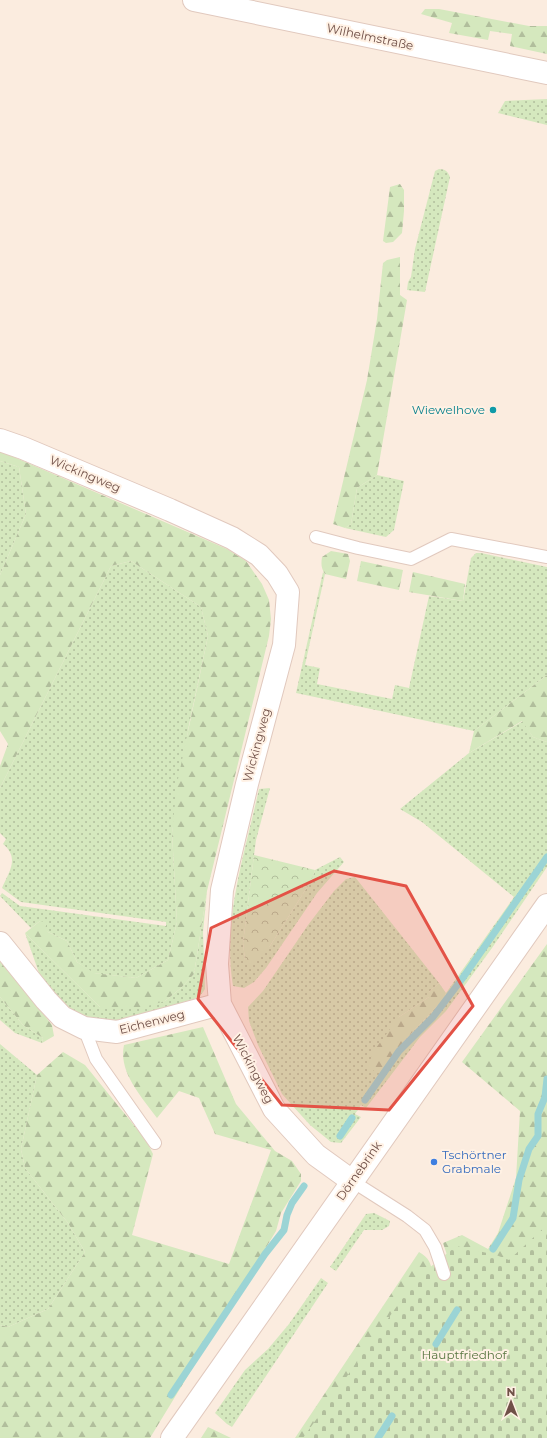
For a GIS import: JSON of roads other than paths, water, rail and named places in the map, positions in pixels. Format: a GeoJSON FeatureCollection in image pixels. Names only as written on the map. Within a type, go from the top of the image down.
{"type":"FeatureCollection","features":[{"type":"Feature","properties":{"kind":"street","name":"Wilhelmstraße"},"geometry":{"type":"LineString","coordinates":[[194,0],[547,73]]}},
{"type":"Feature","properties":{"kind":"street","name":"Wickingweg"},"geometry":{"type":"LineString","coordinates":[[0,440],[23,448],[170,510],[232,538],[259,555],[277,574],[288,592],[284,645],[246,784],[222,890],[217,964],[220,1004],[274,1110],[316,1156],[352,1181]]}},
{"type":"Feature","properties":{"kind":"street","name":"Dörnebrink"},"geometry":{"type":"LineString","coordinates":[[172,1438],[547,905]]}},
{"type":"Feature","properties":{"kind":"street","name":"Eichenweg"},"geometry":{"type":"LineString","coordinates":[[0,943],[46,1000],[62,1017],[84,1028],[117,1032],[220,1004]]}},
{"type":"Feature","properties":{"kind":"lane"},"geometry":{"type":"LineString","coordinates":[[316,537],[358,548],[411,559],[451,539],[547,557]]}},
{"type":"Feature","properties":{"kind":"lane"},"geometry":{"type":"LineString","coordinates":[[84,1028],[96,1058],[155,1143]]}},
{"type":"Feature","properties":{"kind":"lane"},"geometry":{"type":"LineString","coordinates":[[352,1181],[426,1230],[435,1247],[444,1274]]}},
{"type":"Feature","properties":{"kind":"waterway"},"geometry":{"type":"LineString","coordinates":[[365,1100],[399,1051],[433,1017],[462,979],[547,857]]}},
{"type":"Feature","properties":{"kind":"waterway"},"geometry":{"type":"LineString","coordinates":[[493,1249],[513,1218],[519,1180],[529,1149],[538,1136],[538,1114],[545,1097],[547,1079]]}},
{"type":"Feature","properties":{"kind":"waterway"},"geometry":{"type":"LineString","coordinates":[[340,1136],[352,1118]]}},
{"type":"Feature","properties":{"kind":"waterway"},"geometry":{"type":"LineString","coordinates":[[171,1395],[265,1254],[284,1230],[287,1215],[292,1203],[304,1186]]}},
{"type":"Feature","properties":{"kind":"waterway"},"geometry":{"type":"LineString","coordinates":[[436,1344],[457,1310]]}},
{"type":"Feature","properties":{"kind":"waterway"},"geometry":{"type":"LineString","coordinates":[[378,1438],[392,1416]]}},
{"type":"Feature","properties":{"kind":"place","name":"Wiewelhove"},"geometry":{"type":"Point","coordinates":[493,410]}},
{"type":"Feature","properties":{"kind":"place","name":"Tschörtner Grabmale"},"geometry":{"type":"Point","coordinates":[434,1162]}},
{"type":"Feature","properties":{"kind":"park label","name":"Hauptfriedhof"},"geometry":{"type":"Point","coordinates":[464,1355]}}]}
